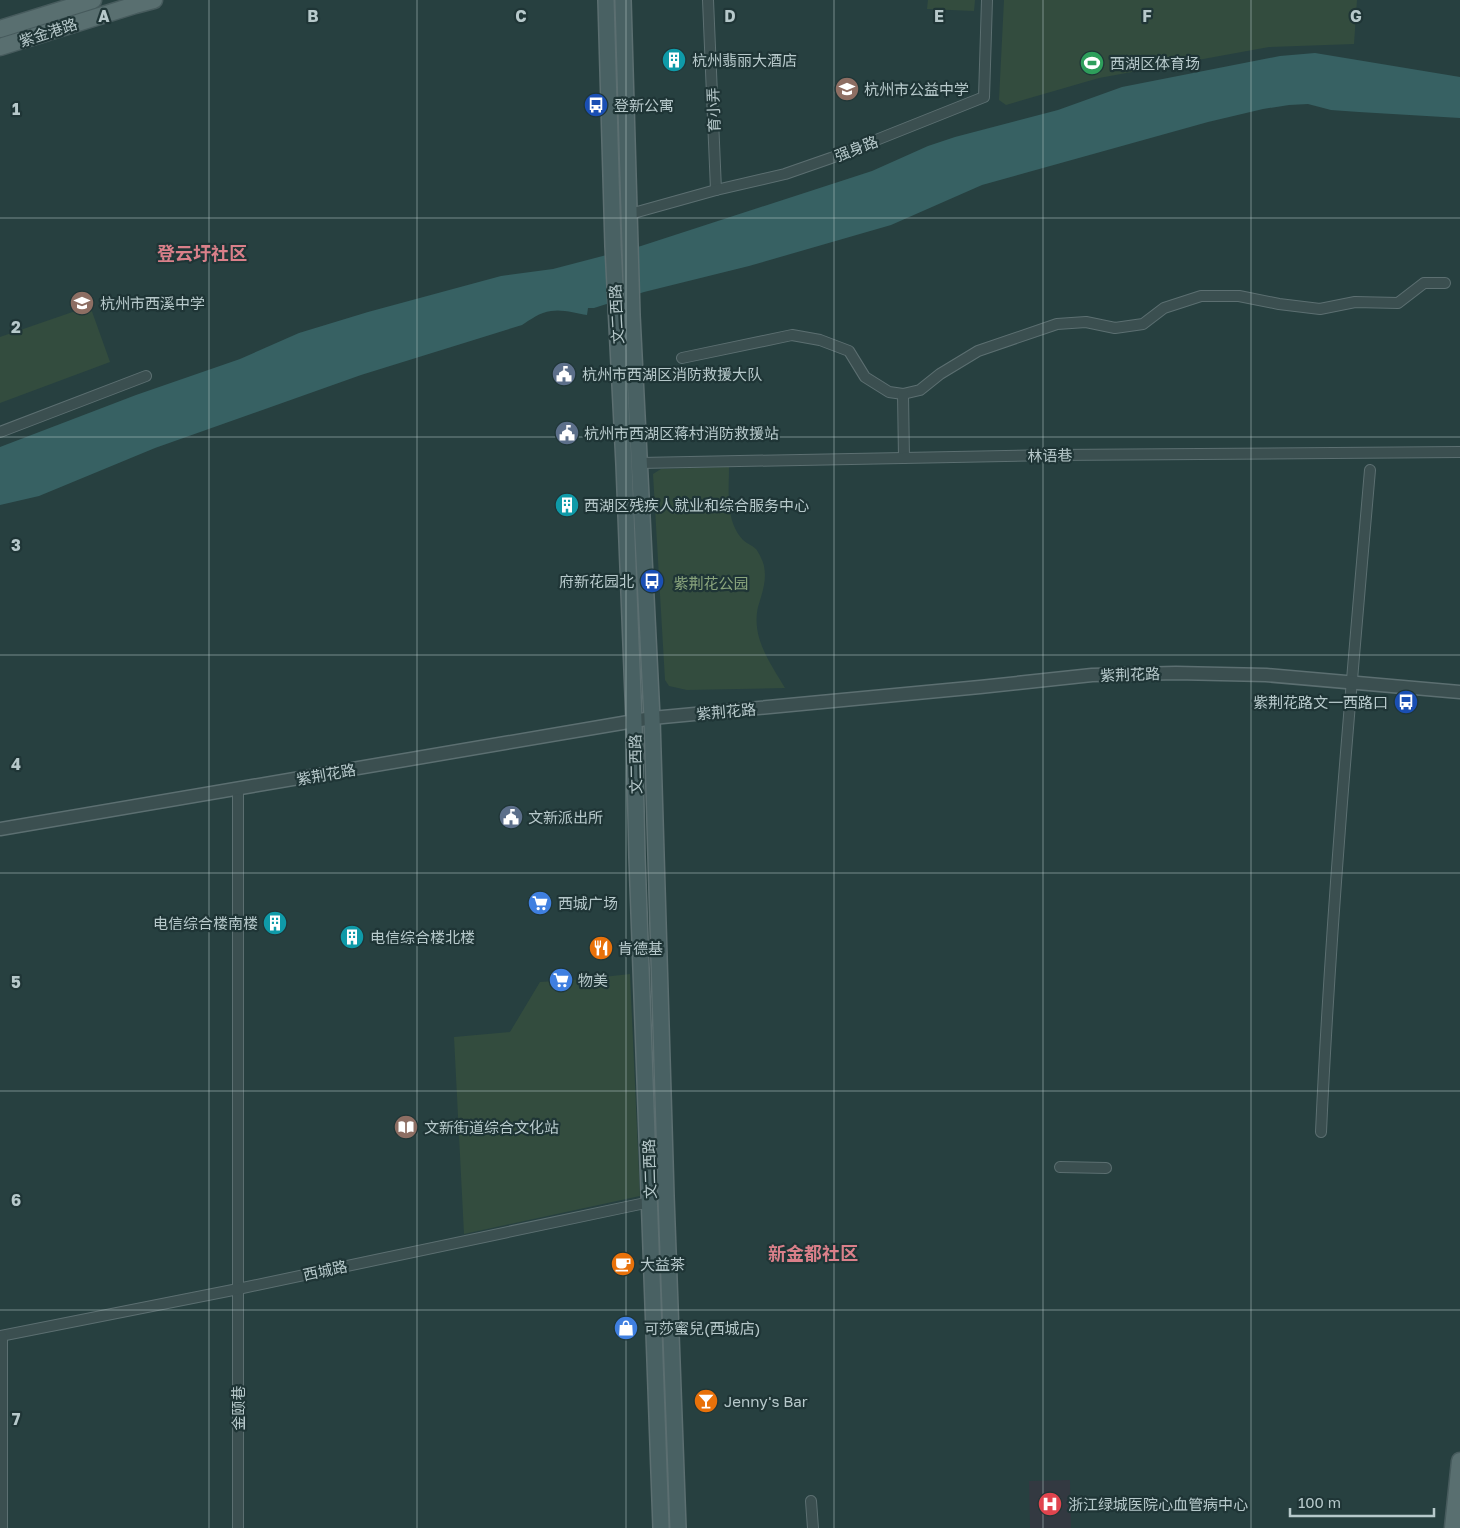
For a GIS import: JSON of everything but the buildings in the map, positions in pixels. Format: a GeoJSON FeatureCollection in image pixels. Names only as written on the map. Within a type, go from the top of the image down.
{"type":"FeatureCollection","features":[{"type":"Feature","properties":{"kind":"main road","name":"紫金港路"},"geometry":{"type":"LineString","coordinates":[[0,29],[93,0]]}},
{"type":"Feature","properties":{"kind":"main road","name":"紫金港路"},"geometry":{"type":"LineString","coordinates":[[0,47],[134,4],[154,0]]}},
{"type":"Feature","properties":{"kind":"main road","name":"文二西路"},"geometry":{"type":"LineString","coordinates":[[606,0],[613,246],[634,721],[637,857],[661,1528]]}},
{"type":"Feature","properties":{"kind":"main road","name":"文二西路"},"geometry":{"type":"LineString","coordinates":[[623,0],[632,315],[652,718],[665,1186],[678,1528]]}},
{"type":"Feature","properties":{"kind":"main road"},"geometry":{"type":"LineString","coordinates":[[1453,1528],[1460,1461]]}},
{"type":"Feature","properties":{"kind":"street","name":"育小弄"},"geometry":{"type":"LineString","coordinates":[[708,0],[716,190]]}},
{"type":"Feature","properties":{"kind":"street","name":"强身路"},"geometry":{"type":"LineString","coordinates":[[630,214],[716,190],[785,174],[984,98],[987,0]]}},
{"type":"Feature","properties":{"kind":"street"},"geometry":{"type":"LineString","coordinates":[[682,358],[792,335],[820,340],[849,351],[865,377],[889,392],[903,394],[920,390],[940,374],[978,351],[1057,324],[1086,322],[1115,328],[1143,324],[1164,308],[1200,296],[1240,296],[1320,309],[1355,302],[1398,302],[1424,283],[1445,283]]}},
{"type":"Feature","properties":{"kind":"street"},"geometry":{"type":"LineString","coordinates":[[0,432],[146,376]]}},
{"type":"Feature","properties":{"kind":"street"},"geometry":{"type":"LineString","coordinates":[[903,394],[904,458]]}},
{"type":"Feature","properties":{"kind":"street","name":"林语巷"},"geometry":{"type":"LineString","coordinates":[[640,463],[1460,452]]}},
{"type":"Feature","properties":{"kind":"street"},"geometry":{"type":"LineString","coordinates":[[1321,1132],[1327,1003],[1370,470]]}},
{"type":"Feature","properties":{"kind":"street","name":"紫荆花路"},"geometry":{"type":"LineString","coordinates":[[0,829],[652,718],[1092,675],[1176,673],[1266,675],[1460,692]]}},
{"type":"Feature","properties":{"kind":"street","name":"金颐巷"},"geometry":{"type":"LineString","coordinates":[[238,789],[238,1528]]}},
{"type":"Feature","properties":{"kind":"street"},"geometry":{"type":"LineString","coordinates":[[1060,1166],[1106,1168]]}},
{"type":"Feature","properties":{"kind":"street","name":"西城路"},"geometry":{"type":"LineString","coordinates":[[1,1336],[238,1289],[650,1202]]}},
{"type":"Feature","properties":{"kind":"street"},"geometry":{"type":"LineString","coordinates":[[1,1336],[2,1528]]}},
{"type":"Feature","properties":{"kind":"street"},"geometry":{"type":"LineString","coordinates":[[811,1501],[812,1528]]}},
{"type":"Feature","properties":{"kind":"shaded area","name":"浙江绿城医院心血管病中心"},"geometry":{"type":"Polygon","coordinates":[[[1070,1480],[1071,1528],[1030,1528],[1029,1481],[1070,1480]]]}},
{"type":"Feature","properties":{"kind":"green space"},"geometry":{"type":"Polygon","coordinates":[[[928,0],[975,0],[974,11],[927,9],[928,0]]]}},
{"type":"Feature","properties":{"kind":"green space","name":"西湖区体育场"},"geometry":{"type":"Polygon","coordinates":[[[1004,0],[1357,0],[1354,44],[1269,47],[1099,78],[1006,105],[999,100],[1004,0]]]}},
{"type":"Feature","properties":{"kind":"green space"},"geometry":{"type":"Polygon","coordinates":[[[90,306],[110,362],[0,403],[0,337],[90,306]]]}},
{"type":"Feature","properties":{"kind":"green space","name":"紫荆花公园"},"geometry":{"type":"Polygon","coordinates":[[[729,467],[729,505],[733,524],[743,540],[756,549],[761,557],[765,571],[758,607],[757,629],[768,660],[785,688],[687,690],[669,686],[665,680],[653,474],[661,469],[729,467]]]}},
{"type":"Feature","properties":{"kind":"green space"},"geometry":{"type":"Polygon","coordinates":[[[630,974],[640,1196],[464,1234],[454,1037],[510,1032],[540,982],[630,974]]]}},
{"type":"Feature","properties":{"kind":"water"},"geometry":{"type":"Polygon","coordinates":[[[1315,53],[1460,77],[1460,118],[1331,110],[1308,104],[1263,109],[1208,122],[982,185],[891,225],[749,266],[644,292],[594,308],[588,308],[587,315],[560,310],[543,313],[522,325],[361,375],[155,448],[39,496],[0,505],[0,447],[136,395],[240,359],[299,333],[501,276],[553,269],[641,246],[872,171],[928,146],[955,137],[1058,110],[1122,87],[1280,56],[1315,53]]]}},
{"type":"Feature","properties":{"kind":"place","name":"杭州翡丽大酒店"},"geometry":{"type":"Point","coordinates":[674,60]}},
{"type":"Feature","properties":{"kind":"place","name":"西湖区体育场"},"geometry":{"type":"Point","coordinates":[1092,63]}},
{"type":"Feature","properties":{"kind":"place","name":"杭州市公益中学"},"geometry":{"type":"Point","coordinates":[847,89]}},
{"type":"Feature","properties":{"kind":"place","name":"登新公寓"},"geometry":{"type":"Point","coordinates":[596,105]}},
{"type":"Feature","properties":{"kind":"place","name":"杭州市西溪中学"},"geometry":{"type":"Point","coordinates":[82,303]}},
{"type":"Feature","properties":{"kind":"place","name":"杭州市西湖区消防救援大队"},"geometry":{"type":"Point","coordinates":[564,374]}},
{"type":"Feature","properties":{"kind":"place","name":"杭州市西湖区蒋村消防救援站"},"geometry":{"type":"Point","coordinates":[567,433]}},
{"type":"Feature","properties":{"kind":"place","name":"西湖区残疾人就业和综合服务中心"},"geometry":{"type":"Point","coordinates":[567,505]}},
{"type":"Feature","properties":{"kind":"place","name":"府新花园北"},"geometry":{"type":"Point","coordinates":[652,581]}},
{"type":"Feature","properties":{"kind":"place","name":"紫荆花路文一西路口"},"geometry":{"type":"Point","coordinates":[1406,702]}},
{"type":"Feature","properties":{"kind":"place","name":"文新派出所"},"geometry":{"type":"Point","coordinates":[511,817]}},
{"type":"Feature","properties":{"kind":"place","name":"西城广场"},"geometry":{"type":"Point","coordinates":[540,903]}},
{"type":"Feature","properties":{"kind":"place","name":"电信综合楼南楼"},"geometry":{"type":"Point","coordinates":[275,923]}},
{"type":"Feature","properties":{"kind":"place","name":"电信综合楼北楼"},"geometry":{"type":"Point","coordinates":[352,937]}},
{"type":"Feature","properties":{"kind":"place","name":"肯德基"},"geometry":{"type":"Point","coordinates":[601,948]}},
{"type":"Feature","properties":{"kind":"place","name":"物美"},"geometry":{"type":"Point","coordinates":[561,980]}},
{"type":"Feature","properties":{"kind":"place","name":"文新街道综合文化站"},"geometry":{"type":"Point","coordinates":[406,1127]}},
{"type":"Feature","properties":{"kind":"place","name":"大益茶"},"geometry":{"type":"Point","coordinates":[623,1264]}},
{"type":"Feature","properties":{"kind":"place","name":"可莎蜜兒(西城店)"},"geometry":{"type":"Point","coordinates":[626,1328]}},
{"type":"Feature","properties":{"kind":"place","name":"Jenny's Bar"},"geometry":{"type":"Point","coordinates":[706,1401]}},
{"type":"Feature","properties":{"kind":"place","name":"浙江绿城医院心血管病中心"},"geometry":{"type":"Point","coordinates":[1050,1504]}},
{"type":"Feature","properties":{"kind":"district","name":"登云圩社区"},"geometry":{"type":"Point","coordinates":[202,253]}},
{"type":"Feature","properties":{"kind":"district","name":"新金都社区"},"geometry":{"type":"Point","coordinates":[813,1253]}}]}
